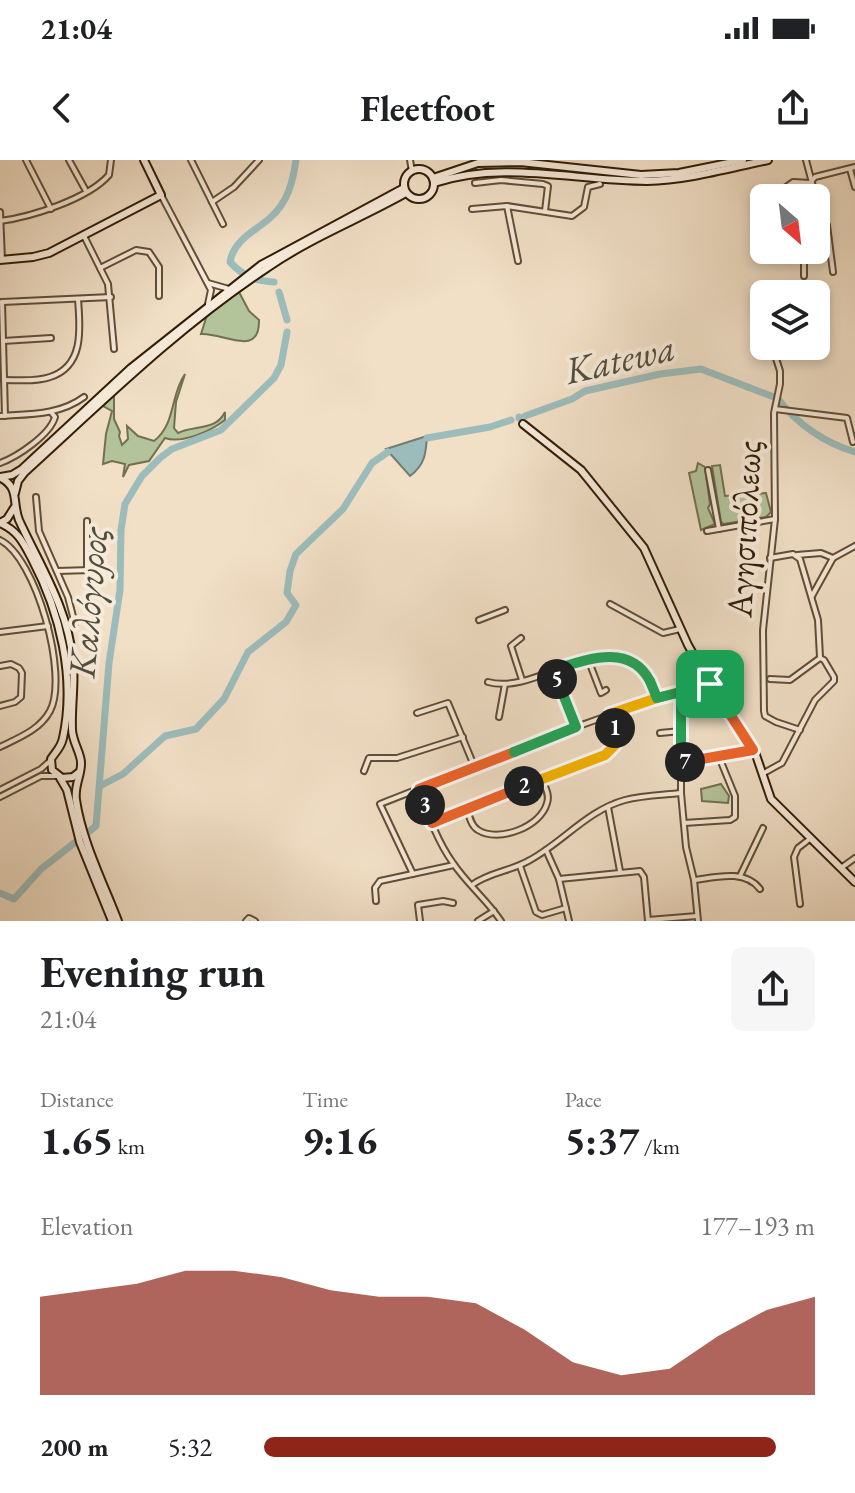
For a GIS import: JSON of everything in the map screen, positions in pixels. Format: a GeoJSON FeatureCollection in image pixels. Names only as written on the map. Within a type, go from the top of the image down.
{"type":"FeatureCollection","features":[{"type":"Feature","properties":{"kind":"main road"},"geometry":{"type":"LineString","coordinates":[[1,260],[33,257],[84,236],[161,195],[144,160]]}},
{"type":"Feature","properties":{"kind":"main road"},"geometry":{"type":"LineString","coordinates":[[433,181],[478,163],[495,161],[641,175],[679,173],[743,160]]}},
{"type":"Feature","properties":{"kind":"main road"},"geometry":{"type":"LineString","coordinates":[[433,181],[474,171],[528,169],[611,179],[669,180],[768,160]]}},
{"type":"Feature","properties":{"kind":"main road"},"geometry":{"type":"LineString","coordinates":[[423,170],[433,181],[432,193],[424,199],[414,199],[405,191],[404,179],[412,171],[423,170]]}},
{"type":"Feature","properties":{"kind":"main road"},"geometry":{"type":"LineString","coordinates":[[75,751],[71,727],[73,664],[67,625],[15,505],[18,481],[24,470],[131,368],[208,304],[296,244],[405,191]]}},
{"type":"Feature","properties":{"kind":"main road"},"geometry":{"type":"LineString","coordinates":[[0,477],[24,470],[232,290]]}},
{"type":"Feature","properties":{"kind":"main road"},"geometry":{"type":"LineString","coordinates":[[523,424],[581,470],[644,548],[680,629],[710,684],[753,750],[771,799],[855,882]]}},
{"type":"Feature","properties":{"kind":"main road"},"geometry":{"type":"LineString","coordinates":[[0,477],[15,493]]}},
{"type":"Feature","properties":{"kind":"main road"},"geometry":{"type":"LineString","coordinates":[[15,505],[12,513],[0,523],[14,530],[21,538],[46,588],[59,627],[67,692],[64,728],[59,750],[51,759],[52,770],[67,790],[112,921]]}},
{"type":"Feature","properties":{"kind":"main road"},"geometry":{"type":"LineString","coordinates":[[59,750],[70,748],[82,761],[76,798],[82,837],[118,921]]}},
{"type":"Feature","properties":{"kind":"main road"},"geometry":{"type":"LineString","coordinates":[[58,776],[67,779],[78,773]]}},
{"type":"Feature","properties":{"kind":"street"},"geometry":{"type":"LineString","coordinates":[[26,160],[51,209]]}},
{"type":"Feature","properties":{"kind":"street"},"geometry":{"type":"LineString","coordinates":[[69,160],[86,191]]}},
{"type":"Feature","properties":{"kind":"street"},"geometry":{"type":"LineString","coordinates":[[0,221],[34,215],[86,191],[106,179],[112,170],[111,160]]}},
{"type":"Feature","properties":{"kind":"street"},"geometry":{"type":"LineString","coordinates":[[191,160],[223,224]]}},
{"type":"Feature","properties":{"kind":"street"},"geometry":{"type":"LineString","coordinates":[[212,202],[234,187],[259,160]]}},
{"type":"Feature","properties":{"kind":"street"},"geometry":{"type":"LineString","coordinates":[[410,160],[412,171]]}},
{"type":"Feature","properties":{"kind":"street"},"geometry":{"type":"LineString","coordinates":[[806,160],[813,184]]}},
{"type":"Feature","properties":{"kind":"street"},"geometry":{"type":"LineString","coordinates":[[790,184],[810,183],[853,168],[855,187]]}},
{"type":"Feature","properties":{"kind":"street"},"geometry":{"type":"LineString","coordinates":[[475,183],[501,180],[548,186],[545,211]]}},
{"type":"Feature","properties":{"kind":"street"},"geometry":{"type":"LineString","coordinates":[[472,209],[507,206],[572,216],[584,207],[588,187],[600,184]]}},
{"type":"Feature","properties":{"kind":"street"},"geometry":{"type":"LineString","coordinates":[[161,195],[208,283],[211,296],[208,304]]}},
{"type":"Feature","properties":{"kind":"street"},"geometry":{"type":"LineString","coordinates":[[507,206],[518,261]]}},
{"type":"Feature","properties":{"kind":"street"},"geometry":{"type":"LineString","coordinates":[[0,212],[1,260]]}},
{"type":"Feature","properties":{"kind":"street"},"geometry":{"type":"LineString","coordinates":[[84,236],[111,297],[114,349]]}},
{"type":"Feature","properties":{"kind":"street"},"geometry":{"type":"LineString","coordinates":[[100,268],[136,250],[149,252],[160,273],[159,296]]}},
{"type":"Feature","properties":{"kind":"street"},"geometry":{"type":"LineString","coordinates":[[830,254],[833,272]]}},
{"type":"Feature","properties":{"kind":"street"},"geometry":{"type":"LineString","coordinates":[[804,264],[804,276]]}},
{"type":"Feature","properties":{"kind":"street"},"geometry":{"type":"LineString","coordinates":[[208,283],[232,290]]}},
{"type":"Feature","properties":{"kind":"street"},"geometry":{"type":"LineString","coordinates":[[84,397],[72,406],[51,412],[3,416],[1,302],[111,297]]}},
{"type":"Feature","properties":{"kind":"street"},"geometry":{"type":"LineString","coordinates":[[4,380],[50,377],[68,366],[81,334],[78,299]]}},
{"type":"Feature","properties":{"kind":"street"},"geometry":{"type":"LineString","coordinates":[[3,341],[51,338]]}},
{"type":"Feature","properties":{"kind":"street","name":"Αγησιπόλεως"},"geometry":{"type":"LineString","coordinates":[[776,360],[780,371],[772,471],[775,519],[763,630],[765,716],[800,730]]}},
{"type":"Feature","properties":{"kind":"street"},"geometry":{"type":"LineString","coordinates":[[775,410],[847,418],[853,442]]}},
{"type":"Feature","properties":{"kind":"street"},"geometry":{"type":"LineString","coordinates":[[0,463],[24,450],[53,425],[55,417],[51,412]]}},
{"type":"Feature","properties":{"kind":"street"},"geometry":{"type":"LineString","coordinates":[[708,470],[719,529]]}},
{"type":"Feature","properties":{"kind":"street"},"geometry":{"type":"LineString","coordinates":[[36,497],[39,531],[75,624]]}},
{"type":"Feature","properties":{"kind":"street"},"geometry":{"type":"LineString","coordinates":[[707,531],[775,519]]}},
{"type":"Feature","properties":{"kind":"street"},"geometry":{"type":"LineString","coordinates":[[57,571],[89,570],[87,521]]}},
{"type":"Feature","properties":{"kind":"street"},"geometry":{"type":"LineString","coordinates":[[0,540],[15,554],[29,577],[48,626],[57,686],[55,701],[44,720],[33,730],[0,747]]}},
{"type":"Feature","properties":{"kind":"street"},"geometry":{"type":"LineString","coordinates":[[812,596],[833,558],[855,546]]}},
{"type":"Feature","properties":{"kind":"street"},"geometry":{"type":"LineString","coordinates":[[770,558],[821,553],[833,558]]}},
{"type":"Feature","properties":{"kind":"street"},"geometry":{"type":"LineString","coordinates":[[797,555],[821,631],[820,658]]}},
{"type":"Feature","properties":{"kind":"street"},"geometry":{"type":"LineString","coordinates":[[610,604],[663,633],[680,629]]}},
{"type":"Feature","properties":{"kind":"street"},"geometry":{"type":"LineString","coordinates":[[479,620],[505,610]]}},
{"type":"Feature","properties":{"kind":"street"},"geometry":{"type":"LineString","coordinates":[[0,632],[48,626]]}},
{"type":"Feature","properties":{"kind":"street"},"geometry":{"type":"LineString","coordinates":[[521,638],[511,646],[522,680]]}},
{"type":"Feature","properties":{"kind":"street"},"geometry":{"type":"LineString","coordinates":[[488,682],[505,684],[605,656],[631,662],[645,673],[657,698]]}},
{"type":"Feature","properties":{"kind":"street"},"geometry":{"type":"LineString","coordinates":[[770,679],[790,680],[820,658]]}},
{"type":"Feature","properties":{"kind":"street"},"geometry":{"type":"LineString","coordinates":[[762,774],[782,763],[815,700],[834,681],[820,658]]}},
{"type":"Feature","properties":{"kind":"street"},"geometry":{"type":"LineString","coordinates":[[588,659],[601,693],[606,690]]}},
{"type":"Feature","properties":{"kind":"street"},"geometry":{"type":"LineString","coordinates":[[0,666],[11,664],[22,673],[21,697],[0,706]]}},
{"type":"Feature","properties":{"kind":"street"},"geometry":{"type":"LineString","coordinates":[[553,670],[576,727]]}},
{"type":"Feature","properties":{"kind":"street"},"geometry":{"type":"LineString","coordinates":[[499,717],[498,708],[505,684]]}},
{"type":"Feature","properties":{"kind":"street"},"geometry":{"type":"LineString","coordinates":[[413,874],[380,804],[610,714],[710,684]]}},
{"type":"Feature","properties":{"kind":"street"},"geometry":{"type":"LineString","coordinates":[[559,879],[637,870],[644,877],[648,921],[698,918],[681,793],[681,692]]}},
{"type":"Feature","properties":{"kind":"street"},"geometry":{"type":"LineString","coordinates":[[417,713],[448,703],[475,768]]}},
{"type":"Feature","properties":{"kind":"street"},"geometry":{"type":"LineString","coordinates":[[432,823],[605,755],[612,749],[617,735],[610,714]]}},
{"type":"Feature","properties":{"kind":"street"},"geometry":{"type":"LineString","coordinates":[[660,733],[681,731]]}},
{"type":"Feature","properties":{"kind":"street"},"geometry":{"type":"LineString","coordinates":[[364,771],[369,758],[397,758],[463,737]]}},
{"type":"Feature","properties":{"kind":"street"},"geometry":{"type":"LineString","coordinates":[[681,762],[753,750]]}},
{"type":"Feature","properties":{"kind":"street"},"geometry":{"type":"LineString","coordinates":[[684,823],[735,817],[735,796],[719,757]]}},
{"type":"Feature","properties":{"kind":"street"},"geometry":{"type":"LineString","coordinates":[[0,790],[41,769],[51,759]]}},
{"type":"Feature","properties":{"kind":"street"},"geometry":{"type":"LineString","coordinates":[[0,797],[41,776],[58,776]]}},
{"type":"Feature","properties":{"kind":"street"},"geometry":{"type":"LineString","coordinates":[[467,808],[472,825],[480,832],[494,835],[525,827],[544,811],[548,802],[542,779]]}},
{"type":"Feature","properties":{"kind":"street"},"geometry":{"type":"LineString","coordinates":[[419,789],[432,823],[454,865],[501,921]]}},
{"type":"Feature","properties":{"kind":"street"},"geometry":{"type":"LineString","coordinates":[[472,885],[483,878],[520,866],[608,807],[631,798],[681,793]]}},
{"type":"Feature","properties":{"kind":"street"},"geometry":{"type":"LineString","coordinates":[[608,807],[620,871]]}},
{"type":"Feature","properties":{"kind":"street"},"geometry":{"type":"LineString","coordinates":[[740,876],[763,828]]}},
{"type":"Feature","properties":{"kind":"street"},"geometry":{"type":"LineString","coordinates":[[800,904],[794,857],[798,848],[811,838]]}},
{"type":"Feature","properties":{"kind":"street"},"geometry":{"type":"LineString","coordinates":[[546,850],[559,879],[569,921]]}},
{"type":"Feature","properties":{"kind":"street"},"geometry":{"type":"LineString","coordinates":[[841,868],[855,858]]}},
{"type":"Feature","properties":{"kind":"street"},"geometry":{"type":"LineString","coordinates":[[376,901],[375,888],[380,881],[454,865]]}},
{"type":"Feature","properties":{"kind":"street"},"geometry":{"type":"LineString","coordinates":[[520,866],[536,912],[545,915],[566,908]]}},
{"type":"Feature","properties":{"kind":"street"},"geometry":{"type":"LineString","coordinates":[[694,880],[740,876],[754,881],[760,889]]}},
{"type":"Feature","properties":{"kind":"street"},"geometry":{"type":"LineString","coordinates":[[420,921],[418,905],[443,901],[453,903]]}},
{"type":"Feature","properties":{"kind":"street"},"geometry":{"type":"LineString","coordinates":[[478,921],[494,911]]}},
{"type":"Feature","properties":{"kind":"street"},"geometry":{"type":"LineString","coordinates":[[246,921],[249,918],[255,921]]}},
{"type":"Feature","properties":{"kind":"green space"},"geometry":{"type":"Polygon","coordinates":[[[239,292],[249,311],[259,320],[258,332],[253,338],[238,341],[201,334],[207,315],[239,292]]]}},
{"type":"Feature","properties":{"kind":"green space"},"geometry":{"type":"Polygon","coordinates":[[[185,374],[176,402],[174,428],[178,433],[210,425],[225,412],[225,420],[196,435],[180,439],[165,438],[149,461],[129,465],[123,477],[125,464],[112,461],[103,464],[112,411],[103,406],[114,395],[114,419],[122,445],[128,439],[127,426],[138,436],[154,441],[170,418],[185,374]]]}},
{"type":"Feature","properties":{"kind":"green space"},"geometry":{"type":"Polygon","coordinates":[[[698,463],[705,467],[708,508],[715,524],[701,530],[689,473],[696,471],[698,463]]]}},
{"type":"Feature","properties":{"kind":"green space"},"geometry":{"type":"Polygon","coordinates":[[[720,465],[725,496],[766,493],[771,512],[766,517],[721,522],[712,466],[720,465]]]}},
{"type":"Feature","properties":{"kind":"green space"},"geometry":{"type":"Polygon","coordinates":[[[721,784],[729,796],[728,803],[702,801],[701,789],[721,784]]]}},
{"type":"Feature","properties":{"kind":"water"},"geometry":{"type":"Polygon","coordinates":[[[427,436],[424,458],[410,476],[386,449],[427,436]]]}},
{"type":"Feature","properties":{"kind":"waterway","name":"Καλόγυρος"},"geometry":{"type":"LineString","coordinates":[[274,282],[249,277],[230,262],[241,241],[282,205],[296,160]]}},
{"type":"Feature","properties":{"kind":"waterway","name":"Καλόγυρος"},"geometry":{"type":"LineString","coordinates":[[279,292],[287,320]]}},
{"type":"Feature","properties":{"kind":"waterway","name":"Καλόγυρος"},"geometry":{"type":"LineString","coordinates":[[0,893],[14,899],[41,869],[96,826],[109,663],[120,590],[121,530],[125,504],[142,476],[160,458],[172,449],[221,430],[274,378],[281,365],[287,332]]}},
{"type":"Feature","properties":{"kind":"waterway","name":"Katewa"},"geometry":{"type":"LineString","coordinates":[[525,416],[585,391],[660,374],[701,369],[774,397]]}},
{"type":"Feature","properties":{"kind":"waterway","name":"Katewa"},"geometry":{"type":"LineString","coordinates":[[779,400],[812,432],[855,452]]}},
{"type":"Feature","properties":{"kind":"waterway","name":"Katewa"},"geometry":{"type":"LineString","coordinates":[[427,438],[490,427],[511,420]]}},
{"type":"Feature","properties":{"kind":"waterway","name":"Katewa"},"geometry":{"type":"LineString","coordinates":[[100,786],[123,774],[165,736],[196,729],[224,699],[248,652],[286,622],[296,605],[287,593],[296,554],[343,509],[372,463],[388,452]]}},
{"type":"Feature","properties":{"kind":"route"},"geometry":{"type":"LineString","coordinates":[[710,684],[657,698],[610,714],[616,740],[605,755],[432,823],[419,789],[576,727],[553,670],[588,659],[614,657],[639,666],[650,679],[657,698],[681,692],[681,762],[753,750],[710,684]]}}]}
